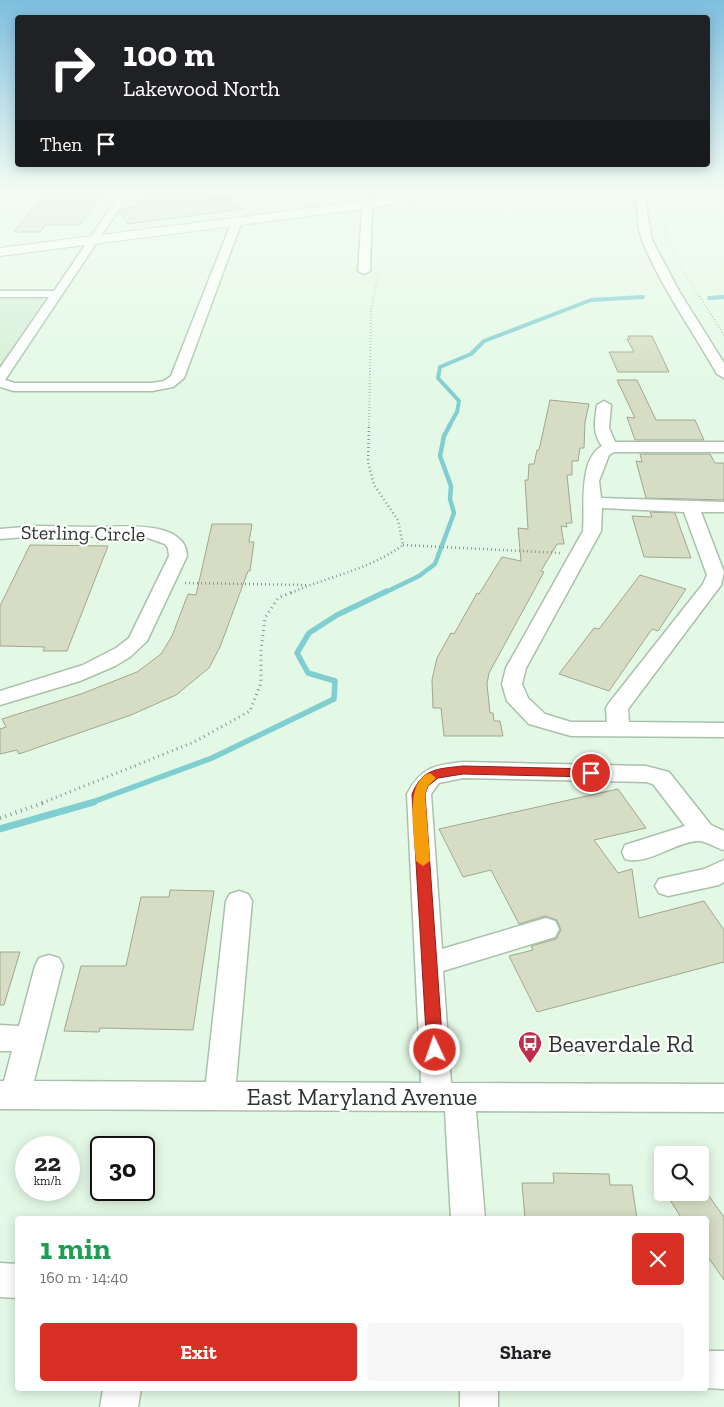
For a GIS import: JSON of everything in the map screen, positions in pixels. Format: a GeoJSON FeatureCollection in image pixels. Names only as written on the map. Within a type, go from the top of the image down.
{"type":"FeatureCollection","features":[{"type":"Feature","properties":{"kind":"street"},"geometry":{"type":"LineString","coordinates":[[84,257],[1,375],[33,387],[152,387],[168,384],[177,378],[223,257]]}},
{"type":"Feature","properties":{"kind":"street"},"geometry":{"type":"LineString","coordinates":[[364,271],[365,257]]}},
{"type":"Feature","properties":{"kind":"street"},"geometry":{"type":"LineString","coordinates":[[655,257],[724,374]]}},
{"type":"Feature","properties":{"kind":"street"},"geometry":{"type":"LineString","coordinates":[[0,294],[56,297]]}},
{"type":"Feature","properties":{"kind":"street"},"geometry":{"type":"LineString","coordinates":[[0,305],[22,305],[56,297]]}},
{"type":"Feature","properties":{"kind":"street"},"geometry":{"type":"LineString","coordinates":[[604,405],[601,432],[603,440],[611,447]]}},
{"type":"Feature","properties":{"kind":"street"},"geometry":{"type":"LineString","coordinates":[[724,448],[611,447],[602,452],[591,481],[594,503],[592,531],[516,668],[512,684],[518,701],[537,720],[571,729],[724,730]]}},
{"type":"Feature","properties":{"kind":"street"},"geometry":{"type":"LineString","coordinates":[[594,503],[724,507]]}},
{"type":"Feature","properties":{"kind":"street"},"geometry":{"type":"LineString","coordinates":[[619,729],[617,708],[712,586],[716,575],[691,507]]}},
{"type":"Feature","properties":{"kind":"street","name":"Sterling Circle"},"geometry":{"type":"LineString","coordinates":[[0,534],[25,531],[136,532],[162,536],[177,545],[179,550],[137,641],[118,657],[92,669],[0,698]]}},
{"type":"Feature","properties":{"kind":"street"},"geometry":{"type":"LineString","coordinates":[[468,1216],[430,964],[419,794],[423,783],[434,774],[463,770],[646,774],[661,778],[718,839]]}},
{"type":"Feature","properties":{"kind":"street"},"geometry":{"type":"LineString","coordinates":[[634,852],[673,837],[718,839]]}},
{"type":"Feature","properties":{"kind":"street"},"geometry":{"type":"LineString","coordinates":[[668,886],[710,878],[724,870]]}},
{"type":"Feature","properties":{"kind":"street"},"geometry":{"type":"LineString","coordinates":[[220,1096],[239,901]]}},
{"type":"Feature","properties":{"kind":"street"},"geometry":{"type":"LineString","coordinates":[[430,964],[546,929]]}},
{"type":"Feature","properties":{"kind":"street"},"geometry":{"type":"LineString","coordinates":[[8,1095],[30,1039],[49,966]]}},
{"type":"Feature","properties":{"kind":"street"},"geometry":{"type":"LineString","coordinates":[[0,1038],[30,1039]]}},
{"type":"Feature","properties":{"kind":"street","name":"East Maryland Avenue"},"geometry":{"type":"LineString","coordinates":[[8,1095],[724,1098]]}},
{"type":"Feature","properties":{"kind":"street"},"geometry":{"type":"LineString","coordinates":[[0,1280],[15,1281]]}},
{"type":"Feature","properties":{"kind":"street"},"geometry":{"type":"LineString","coordinates":[[709,1369],[724,1370]]}},
{"type":"Feature","properties":{"kind":"street"},"geometry":{"type":"LineString","coordinates":[[119,1407],[122,1391]]}},
{"type":"Feature","properties":{"kind":"street"},"geometry":{"type":"LineString","coordinates":[[479,1391],[480,1407]]}},
{"type":"Feature","properties":{"kind":"path"},"geometry":{"type":"LineString","coordinates":[[676,257],[684,273],[724,335]]}},
{"type":"Feature","properties":{"kind":"path"},"geometry":{"type":"LineString","coordinates":[[364,271],[379,274],[371,312],[368,462],[374,485],[398,520],[403,545]]}},
{"type":"Feature","properties":{"kind":"path"},"geometry":{"type":"LineString","coordinates":[[0,818],[76,791],[194,742],[250,711],[261,683],[260,650],[265,618],[278,598],[309,585],[366,567],[385,558],[403,545],[547,551],[578,556]]}},
{"type":"Feature","properties":{"kind":"path"},"geometry":{"type":"LineString","coordinates":[[164,584],[243,582],[309,585]]}},
{"type":"Feature","properties":{"kind":"shaded area"},"geometry":{"type":"Polygon","coordinates":[[[0,289],[57,289],[0,367],[0,289]]]}},
{"type":"Feature","properties":{"kind":"building"},"geometry":{"type":"Polygon","coordinates":[[[628,336],[652,336],[669,372],[618,372],[609,352],[634,352],[627,339],[630,339],[628,336]]]}},
{"type":"Feature","properties":{"kind":"building"},"geometry":{"type":"Polygon","coordinates":[[[617,380],[637,380],[656,420],[695,420],[704,440],[635,440],[627,417],[635,418],[617,380]]]}},
{"type":"Feature","properties":{"kind":"building"},"geometry":{"type":"Polygon","coordinates":[[[550,400],[589,404],[585,422],[584,448],[580,448],[578,461],[572,461],[572,475],[567,475],[572,523],[566,523],[567,527],[561,526],[564,544],[557,544],[541,571],[544,572],[489,673],[487,684],[490,713],[493,713],[494,721],[500,721],[503,736],[444,736],[441,708],[433,708],[432,680],[437,658],[451,633],[454,634],[477,593],[479,594],[502,557],[521,561],[518,528],[528,529],[525,480],[528,480],[529,464],[534,464],[537,450],[539,450],[550,400]]]}},
{"type":"Feature","properties":{"kind":"building"},"geometry":{"type":"Polygon","coordinates":[[[640,454],[710,454],[715,463],[724,463],[724,500],[646,498],[636,461],[642,462],[640,454]]]}},
{"type":"Feature","properties":{"kind":"building"},"geometry":{"type":"Polygon","coordinates":[[[650,512],[675,513],[691,558],[644,557],[632,516],[652,517],[650,512]]]}},
{"type":"Feature","properties":{"kind":"building"},"geometry":{"type":"Polygon","coordinates":[[[212,524],[252,524],[249,542],[254,542],[250,571],[248,571],[220,647],[209,668],[176,695],[131,715],[19,754],[17,750],[0,754],[0,729],[6,727],[2,719],[81,694],[137,672],[161,654],[172,636],[188,594],[196,595],[212,524]]]}},
{"type":"Feature","properties":{"kind":"building"},"geometry":{"type":"Polygon","coordinates":[[[30,545],[108,546],[67,651],[43,651],[45,647],[0,646],[0,606],[30,545]]]}},
{"type":"Feature","properties":{"kind":"building"},"geometry":{"type":"Polygon","coordinates":[[[640,575],[686,589],[658,631],[652,629],[609,691],[559,674],[594,628],[599,629],[640,575]]]}},
{"type":"Feature","properties":{"kind":"building"},"geometry":{"type":"Polygon","coordinates":[[[618,789],[646,828],[594,840],[618,873],[632,869],[639,918],[704,901],[724,930],[724,962],[537,1012],[509,956],[533,950],[531,946],[556,939],[561,930],[557,920],[545,916],[519,924],[491,870],[463,877],[439,829],[618,789]]]}},
{"type":"Feature","properties":{"kind":"building"},"geometry":{"type":"Polygon","coordinates":[[[170,890],[214,891],[193,1030],[100,1028],[99,1032],[64,1031],[81,966],[126,966],[141,897],[169,897],[170,890]]]}},
{"type":"Feature","properties":{"kind":"building"},"geometry":{"type":"Polygon","coordinates":[[[0,952],[20,952],[4,1005],[0,1005],[0,952]]]}},
{"type":"Feature","properties":{"kind":"building"},"geometry":{"type":"Polygon","coordinates":[[[553,1173],[609,1174],[610,1185],[632,1185],[637,1216],[525,1216],[522,1183],[554,1183],[553,1173]]]}},
{"type":"Feature","properties":{"kind":"building"},"geometry":{"type":"Polygon","coordinates":[[[709,1196],[724,1217],[724,1280],[709,1258],[709,1216],[680,1216],[671,1201],[709,1201],[709,1196]]]}},
{"type":"Feature","properties":{"kind":"waterway"},"geometry":{"type":"LineString","coordinates":[[449,426],[457,412],[459,401],[438,378],[440,367],[471,354],[484,341],[591,300],[643,297]]}},
{"type":"Feature","properties":{"kind":"waterway"},"geometry":{"type":"LineString","coordinates":[[709,298],[724,297]]}},
{"type":"Feature","properties":{"kind":"waterway"},"geometry":{"type":"LineString","coordinates":[[384,593],[419,576],[435,564],[454,513],[450,499],[451,486],[440,456],[444,436],[450,425]]}},
{"type":"Feature","properties":{"kind":"waterway"},"geometry":{"type":"LineString","coordinates":[[90,803],[212,758],[334,699],[335,681],[308,673],[297,653],[309,633],[337,615],[387,591]]}},
{"type":"Feature","properties":{"kind":"waterway"},"geometry":{"type":"LineString","coordinates":[[0,829],[94,802]]}},
{"type":"Feature","properties":{"kind":"slow traffic"},"geometry":{"type":"LineString","coordinates":[[423,861],[419,794],[423,783],[430,778]]}},
{"type":"Feature","properties":{"kind":"place","name":"Beaverdale Rd"},"geometry":{"type":"Point","coordinates":[530,1064]}},
{"type":"Feature","properties":{"kind":"route"},"geometry":{"type":"LineString","coordinates":[[435,1050],[419,794],[423,783],[434,774],[463,770],[591,773]]}}]}
